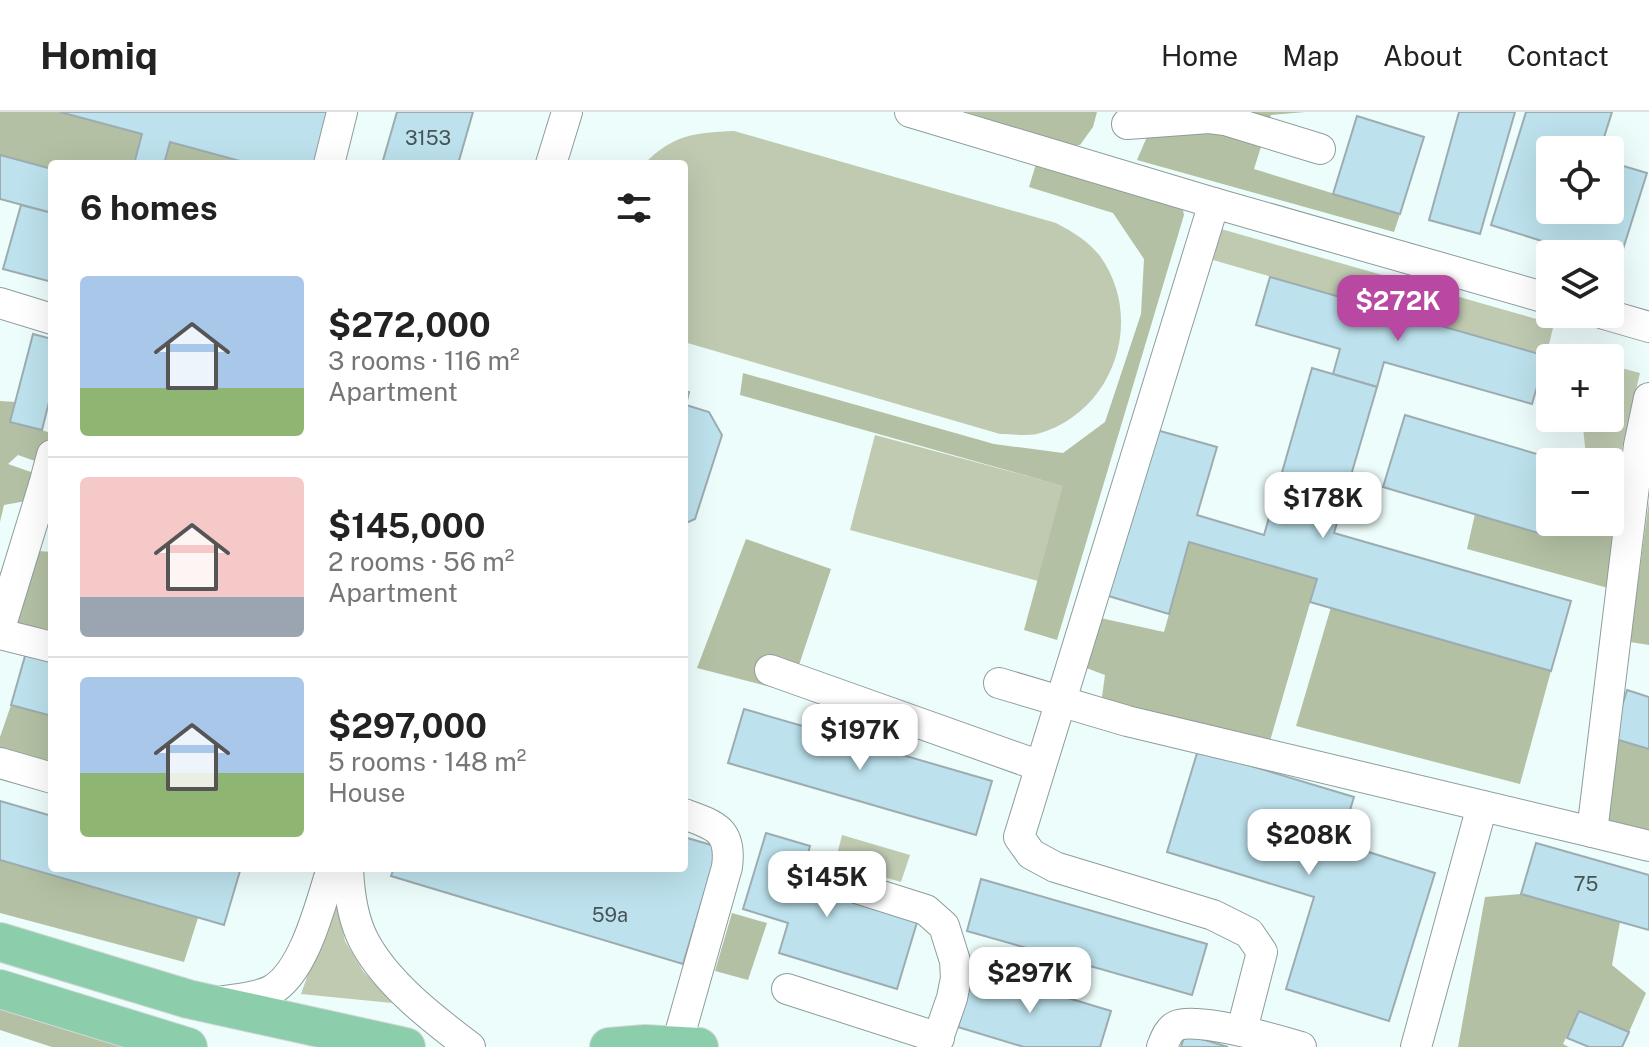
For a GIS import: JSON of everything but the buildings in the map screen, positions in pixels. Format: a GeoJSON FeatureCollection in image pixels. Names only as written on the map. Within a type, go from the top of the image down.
{"type":"FeatureCollection","features":[{"type":"Feature","properties":{"kind":"main road"},"geometry":{"type":"LineString","coordinates":[[0,942],[210,1004],[406,1047]]}},
{"type":"Feature","properties":{"kind":"main road"},"geometry":{"type":"LineString","coordinates":[[0,989],[188,1047]]}},
{"type":"Feature","properties":{"kind":"main road"},"geometry":{"type":"LineString","coordinates":[[609,1047],[645,1044],[688,1046]]}},
{"type":"Feature","properties":{"kind":"street"},"geometry":{"type":"LineString","coordinates":[[330,160],[342,112]]}},
{"type":"Feature","properties":{"kind":"street"},"geometry":{"type":"LineString","coordinates":[[552,160],[567,112]]}},
{"type":"Feature","properties":{"kind":"street"},"geometry":{"type":"LineString","coordinates":[[910,112],[1536,295]]}},
{"type":"Feature","properties":{"kind":"street"},"geometry":{"type":"LineString","coordinates":[[1113,173],[1129,118],[1225,120],[1320,149]]}},
{"type":"Feature","properties":{"kind":"street"},"geometry":{"type":"LineString","coordinates":[[1214,203],[1019,837],[1031,854],[1055,867],[1213,915],[1249,933],[1262,952],[1242,1030]]}},
{"type":"Feature","properties":{"kind":"street"},"geometry":{"type":"LineString","coordinates":[[0,303],[48,318]]}},
{"type":"Feature","properties":{"kind":"street"},"geometry":{"type":"LineString","coordinates":[[1624,320],[1649,327]]}},
{"type":"Feature","properties":{"kind":"street"},"geometry":{"type":"LineString","coordinates":[[1592,832],[1649,398]]}},
{"type":"Feature","properties":{"kind":"street"},"geometry":{"type":"LineString","coordinates":[[48,486],[0,631],[48,646]]}},
{"type":"Feature","properties":{"kind":"street"},"geometry":{"type":"LineString","coordinates":[[770,670],[1040,766]]}},
{"type":"Feature","properties":{"kind":"street"},"geometry":{"type":"LineString","coordinates":[[999,683],[1059,702],[1649,846]]}},
{"type":"Feature","properties":{"kind":"street"},"geometry":{"type":"LineString","coordinates":[[0,763],[48,777]]}},
{"type":"Feature","properties":{"kind":"street"},"geometry":{"type":"LineString","coordinates":[[1416,1047],[1482,806]]}},
{"type":"Feature","properties":{"kind":"street"},"geometry":{"type":"LineString","coordinates":[[688,815],[711,824],[724,836],[730,848],[688,1046]]}},
{"type":"Feature","properties":{"kind":"street"},"geometry":{"type":"LineString","coordinates":[[210,1004],[272,990],[285,978],[299,958],[331,872]]}},
{"type":"Feature","properties":{"kind":"street"},"geometry":{"type":"LineString","coordinates":[[348,872],[352,903],[364,941],[414,1001],[470,1047]]}},
{"type":"Feature","properties":{"kind":"street"},"geometry":{"type":"LineString","coordinates":[[787,989],[937,1042],[952,998],[955,961],[944,926],[926,910],[812,874]]}},
{"type":"Feature","properties":{"kind":"street"},"geometry":{"type":"LineString","coordinates":[[1162,1047],[1176,1026],[1188,1024],[1242,1030],[1301,1047]]}},
{"type":"Feature","properties":{"kind":"green space"},"geometry":{"type":"Polygon","coordinates":[[[0,112],[60,112],[142,134],[135,160],[48,160],[48,168],[0,155],[0,112]]]}},
{"type":"Feature","properties":{"kind":"green space"},"geometry":{"type":"Polygon","coordinates":[[[966,112],[1097,112],[1093,127],[1080,145],[1069,146],[966,112]]]}},
{"type":"Feature","properties":{"kind":"green space"},"geometry":{"type":"Polygon","coordinates":[[[1194,112],[1305,112],[1271,115],[1254,169],[1400,214],[1394,232],[1137,160],[1149,132],[1194,112]]]}},
{"type":"Feature","properties":{"kind":"green space"},"geometry":{"type":"Polygon","coordinates":[[[734,131],[1056,223],[1080,237],[1100,256],[1114,281],[1120,308],[1120,335],[1114,362],[1102,386],[1085,407],[1063,423],[1037,434],[1000,434],[688,343],[688,160],[648,160],[675,141],[707,133],[734,131]]]}},
{"type":"Feature","properties":{"kind":"green space"},"geometry":{"type":"Polygon","coordinates":[[[170,142],[236,160],[165,160],[170,142]]]}},
{"type":"Feature","properties":{"kind":"green space"},"geometry":{"type":"Polygon","coordinates":[[[1036,164],[1182,205],[1184,215],[1057,640],[1024,630],[1063,486],[740,395],[743,373],[994,444],[1063,453],[1105,422],[1141,314],[1144,259],[1113,213],[1029,187],[1036,164]]]}},
{"type":"Feature","properties":{"kind":"green space"},"geometry":{"type":"Polygon","coordinates":[[[1221,229],[1536,319],[1536,328],[1553,328],[1549,344],[1536,344],[1536,353],[1213,260],[1221,229]]]}},
{"type":"Feature","properties":{"kind":"green space"},"geometry":{"type":"Polygon","coordinates":[[[1624,369],[1640,373],[1622,448],[1585,448],[1583,432],[1624,432],[1624,369]]]}},
{"type":"Feature","properties":{"kind":"green space"},"geometry":{"type":"Polygon","coordinates":[[[0,401],[16,402],[10,422],[48,432],[48,466],[18,455],[8,464],[48,478],[48,486],[43,498],[4,505],[0,522],[0,401]]]}},
{"type":"Feature","properties":{"kind":"green space"},"geometry":{"type":"Polygon","coordinates":[[[875,435],[1064,486],[1038,581],[850,530],[875,435]]]}},
{"type":"Feature","properties":{"kind":"green space"},"geometry":{"type":"Polygon","coordinates":[[[1649,501],[1649,645],[1630,642],[1649,501]]]}},
{"type":"Feature","properties":{"kind":"green space"},"geometry":{"type":"Polygon","coordinates":[[[1475,514],[1536,532],[1536,536],[1613,536],[1608,588],[1467,549],[1475,514]]]}},
{"type":"Feature","properties":{"kind":"green space"},"geometry":{"type":"Polygon","coordinates":[[[746,539],[831,569],[790,692],[697,668],[746,539]]]}},
{"type":"Feature","properties":{"kind":"green space"},"geometry":{"type":"Polygon","coordinates":[[[1189,542],[1317,579],[1268,748],[1101,704],[1105,675],[1081,666],[1096,617],[1164,632],[1189,542]]]}},
{"type":"Feature","properties":{"kind":"green space"},"geometry":{"type":"Polygon","coordinates":[[[25,550],[48,552],[48,629],[8,622],[25,550]]]}},
{"type":"Feature","properties":{"kind":"green space"},"geometry":{"type":"Polygon","coordinates":[[[1331,607],[1551,671],[1520,784],[1296,726],[1331,607]]]}},
{"type":"Feature","properties":{"kind":"green space"},"geometry":{"type":"Polygon","coordinates":[[[11,705],[48,715],[48,766],[0,753],[0,737],[11,705]]]}},
{"type":"Feature","properties":{"kind":"green space"},"geometry":{"type":"Polygon","coordinates":[[[1612,738],[1649,749],[1649,836],[1599,817],[1612,738]]]}},
{"type":"Feature","properties":{"kind":"green space"},"geometry":{"type":"Polygon","coordinates":[[[842,835],[910,855],[901,882],[835,863],[842,835]]]}},
{"type":"Feature","properties":{"kind":"green space"},"geometry":{"type":"Polygon","coordinates":[[[0,860],[198,918],[184,962],[0,913],[0,860]]]}},
{"type":"Feature","properties":{"kind":"green space"},"geometry":{"type":"Polygon","coordinates":[[[1521,894],[1620,922],[1612,965],[1646,993],[1629,1032],[1579,1011],[1563,1044],[1569,1047],[1458,1047],[1485,897],[1521,894]]]}},
{"type":"Feature","properties":{"kind":"green space"},"geometry":{"type":"Polygon","coordinates":[[[335,898],[345,941],[363,971],[392,1003],[301,994],[335,898]]]}},
{"type":"Feature","properties":{"kind":"green space"},"geometry":{"type":"Polygon","coordinates":[[[732,913],[767,923],[748,980],[715,971],[732,913]]]}},
{"type":"Feature","properties":{"kind":"green space"},"geometry":{"type":"Polygon","coordinates":[[[0,1008],[126,1047],[52,1047],[0,1030],[0,1008]]]}}]}
